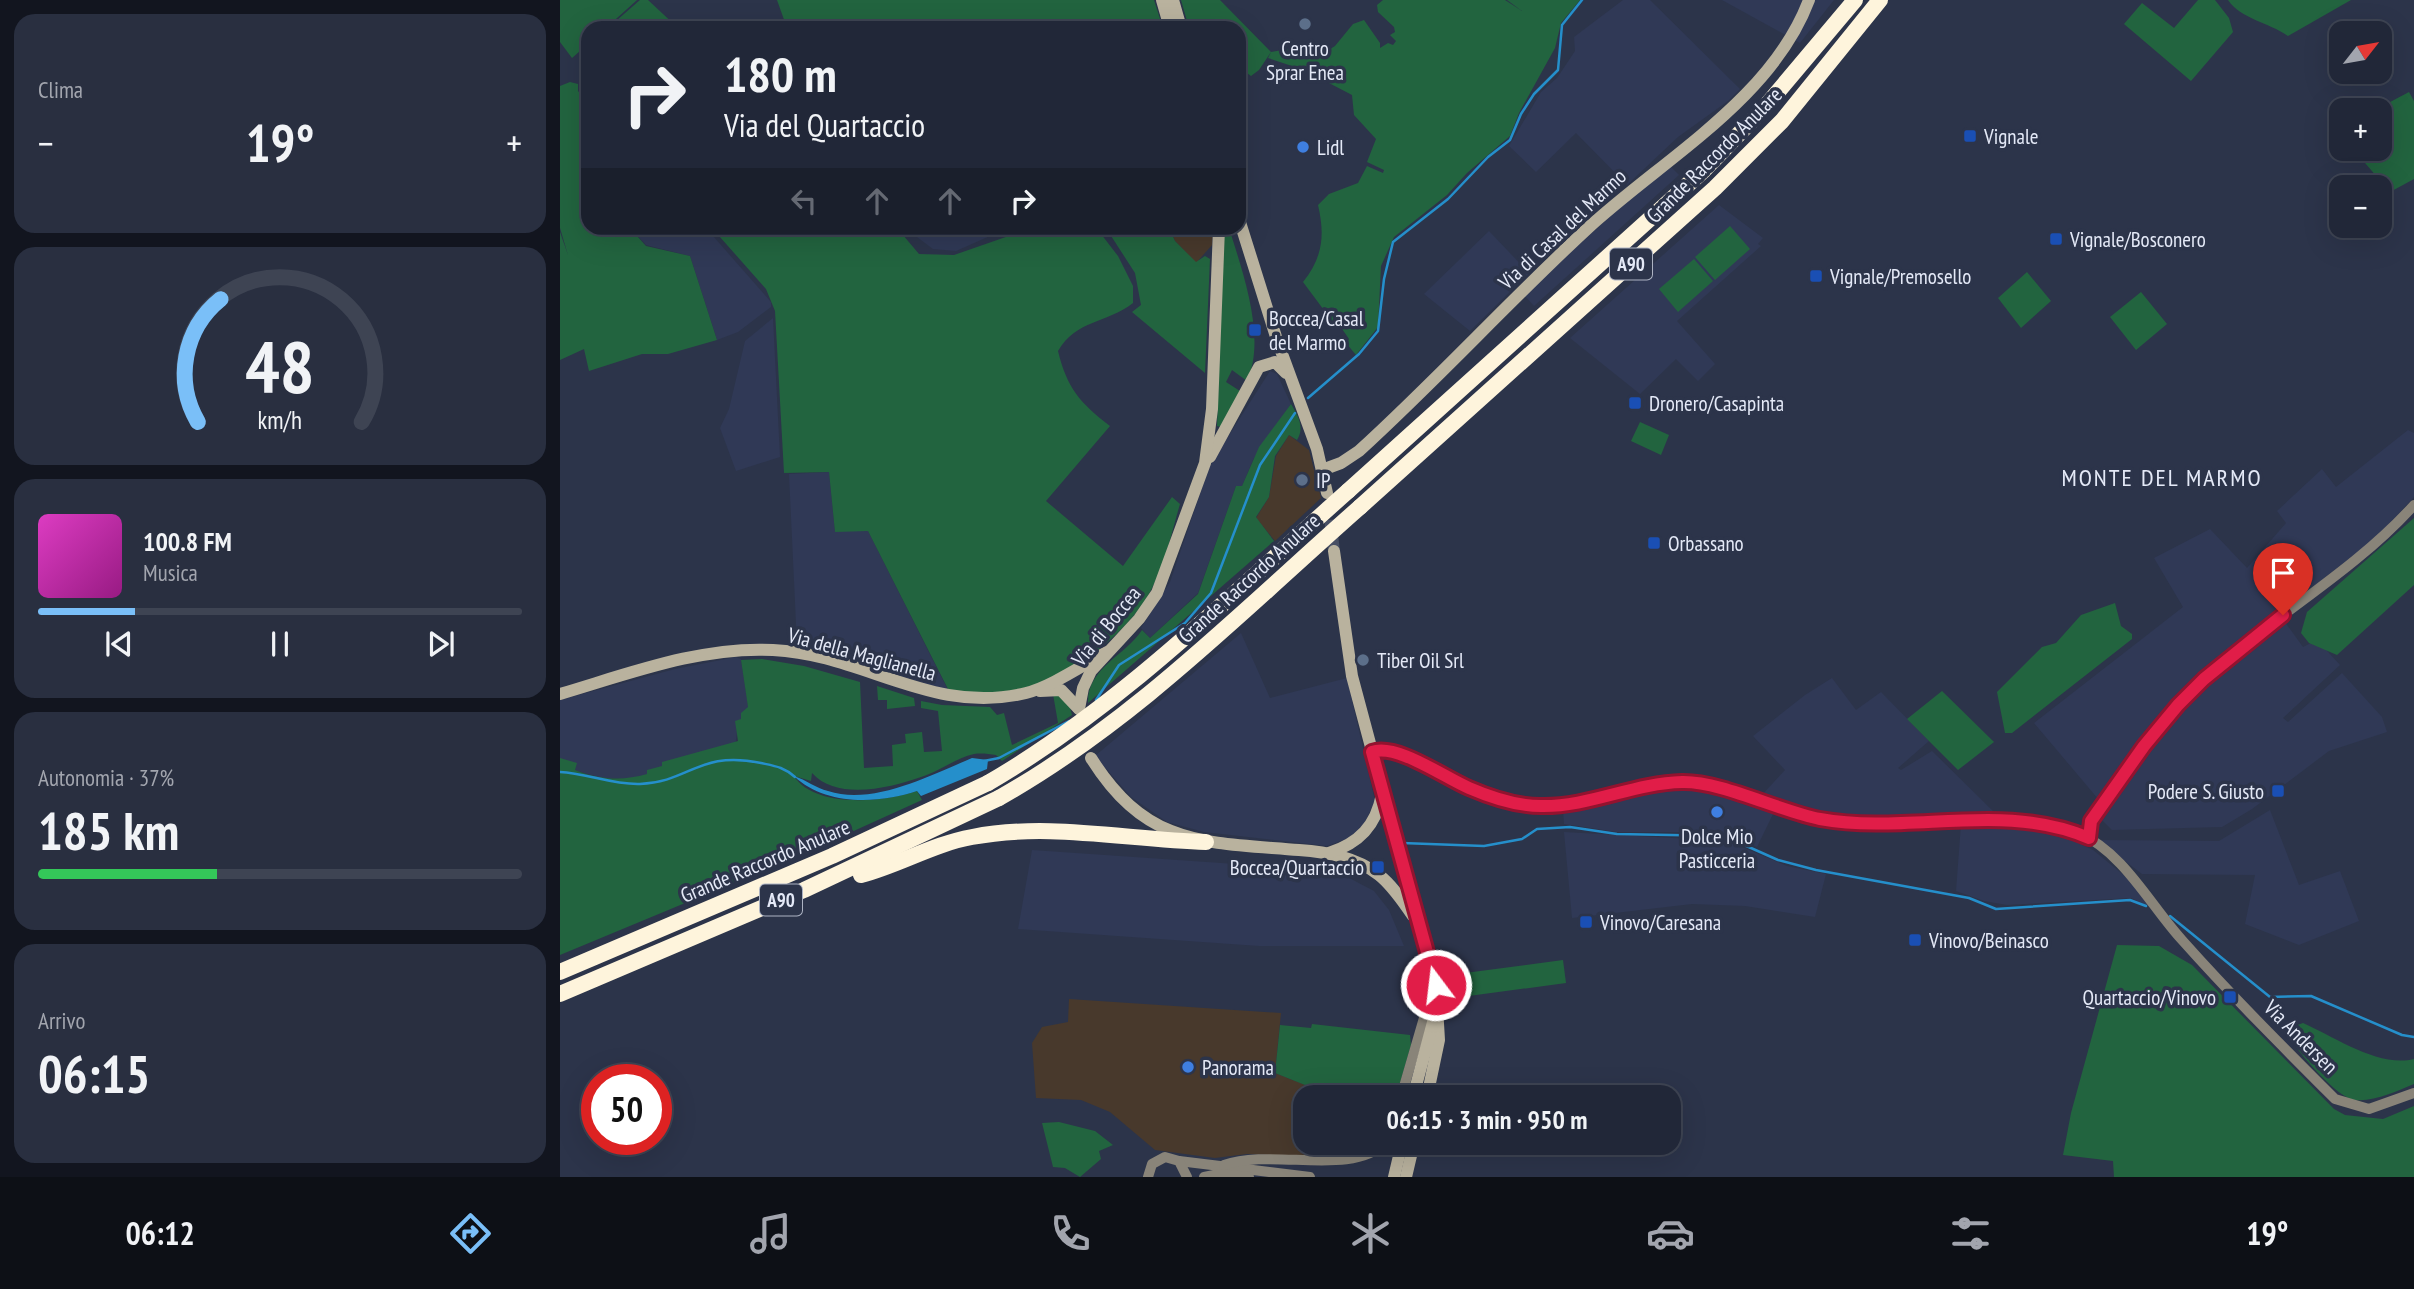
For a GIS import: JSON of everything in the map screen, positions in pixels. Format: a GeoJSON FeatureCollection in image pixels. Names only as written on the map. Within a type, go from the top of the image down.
{"type":"FeatureCollection","features":[{"type":"Feature","properties":{"kind":"highway","name":"Grande Raccordo Anulare"},"geometry":{"type":"LineString","coordinates":[[560,972],[832,856],[988,783],[1051,744],[1115,697],[1704,170],[1781,89],[1855,0]]}},
{"type":"Feature","properties":{"kind":"highway","name":"Grande Raccordo Anulare"},"geometry":{"type":"LineString","coordinates":[[560,994],[804,890],[999,799],[1061,761],[1131,709],[1715,188],[1782,121],[1880,0]]}},
{"type":"Feature","properties":{"kind":"highway"},"geometry":{"type":"LineString","coordinates":[[804,890],[869,873],[953,841],[997,833],[1045,831],[1206,842]]}},
{"type":"Feature","properties":{"kind":"highway"},"geometry":{"type":"LineString","coordinates":[[560,961],[610,951]]}},
{"type":"Feature","properties":{"kind":"highway"},"geometry":{"type":"LineString","coordinates":[[560,1006],[605,983],[631,964]]}},
{"type":"Feature","properties":{"kind":"main road"},"geometry":{"type":"LineString","coordinates":[[1161,0],[1168,21]]}},
{"type":"Feature","properties":{"kind":"main road"},"geometry":{"type":"LineString","coordinates":[[1173,0],[1179,21]]}},
{"type":"Feature","properties":{"kind":"main road","name":"Via di Casal del Marmo"},"geometry":{"type":"LineString","coordinates":[[1322,470],[1342,463],[1359,451],[1587,228],[1761,81],[1790,43],[1809,0]]}},
{"type":"Feature","properties":{"kind":"main road","name":"Via di Boccea"},"geometry":{"type":"LineString","coordinates":[[1202,473],[1212,409],[1219,235]]}},
{"type":"Feature","properties":{"kind":"main road"},"geometry":{"type":"LineString","coordinates":[[1244,235],[1322,470],[1327,493]]}},
{"type":"Feature","properties":{"kind":"main road","name":"Via di Boccea"},"geometry":{"type":"LineString","coordinates":[[1030,692],[1062,690],[1079,709],[1087,678],[1107,652],[1139,619],[1157,593],[1202,473],[1259,367],[1266,362],[1278,363],[1290,379]]}},
{"type":"Feature","properties":{"kind":"main road"},"geometry":{"type":"LineString","coordinates":[[1334,551],[1352,677],[1429,960],[1438,1004],[1439,1040],[1430,1085]]}},
{"type":"Feature","properties":{"kind":"main road","name":"Via della Maglianella"},"geometry":{"type":"LineString","coordinates":[[560,694],[707,655],[753,649],[807,655],[962,699],[990,699],[1030,692],[1107,652]]}},
{"type":"Feature","properties":{"kind":"main road"},"geometry":{"type":"LineString","coordinates":[[1091,758],[1113,791],[1139,814],[1173,833],[1206,842],[1329,853],[1361,864],[1381,876],[1418,922]]}},
{"type":"Feature","properties":{"kind":"main road"},"geometry":{"type":"LineString","coordinates":[[1329,853],[1353,844],[1363,835],[1376,815],[1382,790]]}},
{"type":"Feature","properties":{"kind":"main road"},"geometry":{"type":"LineString","coordinates":[[1416,1085],[1438,1004]]}},
{"type":"Feature","properties":{"kind":"main road"},"geometry":{"type":"LineString","coordinates":[[1394,1177],[1399,1155]]}},
{"type":"Feature","properties":{"kind":"main road"},"geometry":{"type":"LineString","coordinates":[[1406,1177],[1410,1157]]}},
{"type":"Feature","properties":{"kind":"street"},"geometry":{"type":"LineString","coordinates":[[1372,752],[1381,750],[1397,753],[1468,788],[1528,806],[1567,804],[1650,785],[1687,782],[1827,820],[2006,820],[2089,838],[2091,821],[2134,759],[2166,718],[2196,686],[2368,551],[2414,505]]}},
{"type":"Feature","properties":{"kind":"street","name":"Via Andersen"},"geometry":{"type":"LineString","coordinates":[[2089,838],[2134,878],[2183,942],[2335,1099],[2369,1109],[2414,1093]]}},
{"type":"Feature","properties":{"kind":"street"},"geometry":{"type":"LineString","coordinates":[[1404,1085],[1426,1011],[1429,960]]}},
{"type":"Feature","properties":{"kind":"street"},"geometry":{"type":"LineString","coordinates":[[1224,1165],[1250,1158],[1345,1164],[1373,1155]]}},
{"type":"Feature","properties":{"kind":"street"},"geometry":{"type":"LineString","coordinates":[[1147,1177],[1150,1167],[1160,1158],[1169,1157],[1179,1161],[1310,1177]]}},
{"type":"Feature","properties":{"kind":"street"},"geometry":{"type":"LineString","coordinates":[[1410,1157],[1412,1177]]}},
{"type":"Feature","properties":{"kind":"street"},"geometry":{"type":"LineString","coordinates":[[1179,1161],[1187,1177]]}},
{"type":"Feature","properties":{"kind":"street"},"geometry":{"type":"LineString","coordinates":[[1204,1177],[1219,1174],[1249,1177]]}},
{"type":"Feature","properties":{"kind":"shaded area"},"geometry":{"type":"Polygon","coordinates":[[[1623,0],[1650,0],[1740,89],[1728,101],[1678,137],[1627,185],[1576,133],[1536,172],[1509,146],[1541,92],[1557,78],[1575,51],[1574,37],[1623,0]]]}},
{"type":"Feature","properties":{"kind":"shaded area"},"geometry":{"type":"Polygon","coordinates":[[[1722,0],[1834,0],[1800,43],[1722,0]]]}},
{"type":"Feature","properties":{"kind":"shaded area"},"geometry":{"type":"Polygon","coordinates":[[[1668,164],[1679,175],[1534,306],[1525,296],[1541,279],[1668,164]]]}},
{"type":"Feature","properties":{"kind":"shaded area"},"geometry":{"type":"Polygon","coordinates":[[[1719,205],[1763,238],[1758,244],[1761,246],[1677,321],[1715,364],[1698,381],[1676,359],[1640,394],[1570,338],[1719,205]]]}},
{"type":"Feature","properties":{"kind":"shaded area"},"geometry":{"type":"Polygon","coordinates":[[[1489,231],[1529,273],[1470,331],[1424,294],[1489,231]]]}},
{"type":"Feature","properties":{"kind":"shaded area"},"geometry":{"type":"Polygon","coordinates":[[[637,235],[712,235],[771,302],[771,307],[738,332],[717,340],[690,256],[646,245],[637,235]]]}},
{"type":"Feature","properties":{"kind":"shaded area"},"geometry":{"type":"Polygon","coordinates":[[[914,235],[992,235],[956,251],[933,249],[914,235]]]}},
{"type":"Feature","properties":{"kind":"shaded area"},"geometry":{"type":"Polygon","coordinates":[[[1173,235],[1213,235],[1212,245],[1196,263],[1173,235]]]}},
{"type":"Feature","properties":{"kind":"shaded area"},"geometry":{"type":"Polygon","coordinates":[[[773,318],[780,457],[736,471],[720,428],[729,409],[745,341],[773,318]]]}},
{"type":"Feature","properties":{"kind":"shaded area"},"geometry":{"type":"Polygon","coordinates":[[[1270,371],[1277,374],[1291,404],[1253,460],[1242,486],[1236,486],[1198,593],[1150,638],[1141,628],[1170,582],[1210,465],[1270,371]]]}},
{"type":"Feature","properties":{"kind":"shaded area"},"geometry":{"type":"Polygon","coordinates":[[[2408,430],[2414,433],[2414,497],[2376,538],[2239,644],[2099,800],[2034,723],[2183,607],[2154,558],[2210,529],[2247,568],[2286,523],[2277,511],[2322,469],[2336,487],[2408,430]]]}},
{"type":"Feature","properties":{"kind":"shaded area"},"geometry":{"type":"Polygon","coordinates":[[[1289,435],[1309,450],[1321,498],[1275,541],[1256,518],[1269,497],[1276,456],[1289,435]]]}},
{"type":"Feature","properties":{"kind":"shaded area"},"geometry":{"type":"Polygon","coordinates":[[[829,472],[835,531],[868,531],[948,690],[797,645],[789,474],[829,472]]]}},
{"type":"Feature","properties":{"kind":"shaded area"},"geometry":{"type":"Polygon","coordinates":[[[2285,622],[2303,647],[2317,640],[2340,665],[2283,718],[2288,722],[2342,673],[2382,717],[2387,732],[2329,751],[2252,809],[2222,827],[2112,830],[2098,816],[2153,740],[2208,681],[2285,622]]]}},
{"type":"Feature","properties":{"kind":"shaded area"},"geometry":{"type":"Polygon","coordinates":[[[1241,633],[1270,698],[1347,678],[1375,801],[1364,824],[1349,838],[1327,846],[1204,832],[1167,822],[1131,797],[1095,756],[1241,633]]]}},
{"type":"Feature","properties":{"kind":"shaded area"},"geometry":{"type":"Polygon","coordinates":[[[736,657],[741,659],[750,718],[737,732],[735,747],[638,779],[601,778],[560,766],[560,700],[675,669],[736,657]]]}},
{"type":"Feature","properties":{"kind":"shaded area"},"geometry":{"type":"Polygon","coordinates":[[[1832,678],[1856,710],[1881,692],[1929,741],[1898,768],[1901,770],[1932,751],[1995,813],[1855,818],[1806,811],[1760,797],[1785,770],[1753,736],[1805,695],[1832,678]]]}},
{"type":"Feature","properties":{"kind":"shaded area"},"geometry":{"type":"Polygon","coordinates":[[[1699,788],[1774,812],[1757,847],[1730,834],[1714,832],[1617,832],[1564,824],[1563,810],[1634,792],[1699,788]]]}},
{"type":"Feature","properties":{"kind":"shaded area"},"geometry":{"type":"Polygon","coordinates":[[[2270,810],[2299,885],[2340,871],[2359,921],[2299,945],[2245,924],[2255,875],[2142,874],[2097,840],[2219,841],[2270,810]]]}},
{"type":"Feature","properties":{"kind":"shaded area"},"geometry":{"type":"Polygon","coordinates":[[[1995,823],[2066,837],[2093,850],[2131,881],[2150,903],[2146,905],[2131,898],[2007,905],[1984,901],[1956,891],[1961,824],[1995,823]]]}},
{"type":"Feature","properties":{"kind":"shaded area"},"geometry":{"type":"Polygon","coordinates":[[[1564,832],[1728,841],[1787,866],[1826,874],[1815,917],[1745,906],[1692,904],[1572,918],[1564,832]]]}},
{"type":"Feature","properties":{"kind":"shaded area"},"geometry":{"type":"Polygon","coordinates":[[[1032,850],[1336,871],[1374,891],[1389,910],[1404,946],[1259,946],[1018,929],[1032,850]]]}},
{"type":"Feature","properties":{"kind":"shaded area"},"geometry":{"type":"Polygon","coordinates":[[[1069,999],[1281,1013],[1275,1073],[1306,1085],[1293,1085],[1293,1155],[1346,1155],[1343,1158],[1247,1154],[1215,1158],[1155,1150],[1110,1112],[1081,1100],[1036,1098],[1032,1043],[1042,1027],[1068,1022],[1069,999]]]}},
{"type":"Feature","properties":{"kind":"green space"},"geometry":{"type":"Polygon","coordinates":[[[560,0],[637,0],[614,21],[581,21],[581,50],[572,58],[560,42],[560,0]]]}},
{"type":"Feature","properties":{"kind":"green space"},"geometry":{"type":"Polygon","coordinates":[[[640,0],[648,0],[670,21],[616,21],[640,0]]]}},
{"type":"Feature","properties":{"kind":"green space"},"geometry":{"type":"Polygon","coordinates":[[[777,0],[1154,0],[1161,21],[860,21],[862,19],[784,21],[777,0]]]}},
{"type":"Feature","properties":{"kind":"green space"},"geometry":{"type":"Polygon","coordinates":[[[1181,0],[1220,0],[1241,21],[1187,21],[1181,0]]]}},
{"type":"Feature","properties":{"kind":"green space"},"geometry":{"type":"Polygon","coordinates":[[[1383,0],[1505,0],[1522,11],[1507,0],[1580,0],[1561,23],[1555,48],[1519,113],[1510,136],[1467,173],[1447,195],[1394,237],[1381,266],[1378,327],[1356,355],[1346,343],[1349,339],[1338,323],[1335,325],[1303,282],[1315,264],[1321,245],[1318,205],[1329,194],[1358,183],[1367,166],[1383,173],[1384,170],[1367,162],[1376,139],[1354,115],[1352,95],[1304,70],[1268,58],[1271,52],[1294,48],[1316,58],[1335,46],[1353,24],[1364,20],[1380,43],[1380,48],[1388,43],[1393,45],[1396,41],[1390,35],[1395,32],[1394,27],[1378,12],[1377,5],[1383,0]]]}},
{"type":"Feature","properties":{"kind":"green space"},"geometry":{"type":"Polygon","coordinates":[[[2198,0],[2215,0],[2229,18],[2233,32],[2191,81],[2124,24],[2142,3],[2174,28],[2198,0]]]}},
{"type":"Feature","properties":{"kind":"green space"},"geometry":{"type":"Polygon","coordinates":[[[2228,0],[2351,0],[2288,36],[2240,12],[2228,0]]]}},
{"type":"Feature","properties":{"kind":"green space"},"geometry":{"type":"Polygon","coordinates":[[[1246,27],[1271,52],[1259,70],[1251,76],[1246,72],[1246,27]]]}},
{"type":"Feature","properties":{"kind":"green space"},"geometry":{"type":"Polygon","coordinates":[[[570,82],[578,84],[581,95],[581,235],[636,235],[646,246],[690,256],[717,340],[668,354],[642,354],[589,371],[584,349],[560,360],[560,232],[568,255],[560,228],[560,86],[570,82]]]}},
{"type":"Feature","properties":{"kind":"green space"},"geometry":{"type":"Polygon","coordinates":[[[2409,92],[2414,101],[2414,179],[2392,191],[2392,175],[2375,175],[2363,161],[2392,161],[2392,101],[2409,92]]]}},
{"type":"Feature","properties":{"kind":"green space"},"geometry":{"type":"Polygon","coordinates":[[[1730,226],[1750,249],[1715,280],[1695,257],[1730,226]]]}},
{"type":"Feature","properties":{"kind":"green space"},"geometry":{"type":"Polygon","coordinates":[[[718,235],[903,235],[919,254],[954,255],[1012,235],[1102,235],[1118,256],[1133,286],[1133,303],[1113,315],[1083,327],[1058,351],[1076,394],[1110,426],[1046,501],[1123,566],[1172,497],[1180,504],[1158,576],[1143,603],[1115,636],[1079,664],[1022,693],[997,697],[952,697],[868,531],[835,532],[829,472],[784,473],[775,311],[766,289],[718,235]]]}},
{"type":"Feature","properties":{"kind":"green space"},"geometry":{"type":"Polygon","coordinates":[[[1111,235],[1172,235],[1196,262],[1205,256],[1210,259],[1205,373],[1132,312],[1141,305],[1135,273],[1111,235]]]}},
{"type":"Feature","properties":{"kind":"green space"},"geometry":{"type":"Polygon","coordinates":[[[1224,235],[1231,235],[1246,284],[1254,325],[1253,364],[1247,381],[1232,370],[1226,382],[1240,391],[1221,427],[1217,426],[1224,235]]]}},
{"type":"Feature","properties":{"kind":"green space"},"geometry":{"type":"Polygon","coordinates":[[[1694,259],[1713,281],[1678,312],[1659,289],[1694,259]]]}},
{"type":"Feature","properties":{"kind":"green space"},"geometry":{"type":"Polygon","coordinates":[[[2027,272],[2051,301],[2021,328],[1998,298],[2027,272]]]}},
{"type":"Feature","properties":{"kind":"green space"},"geometry":{"type":"Polygon","coordinates":[[[2141,292],[2167,324],[2136,350],[2110,317],[2141,292]]]}},
{"type":"Feature","properties":{"kind":"green space"},"geometry":{"type":"Polygon","coordinates":[[[1291,404],[1300,422],[1299,435],[1297,440],[1289,435],[1275,456],[1269,497],[1256,517],[1274,541],[1088,703],[1094,680],[1108,663],[1142,630],[1150,638],[1198,594],[1236,486],[1242,486],[1259,447],[1291,404]]]}},
{"type":"Feature","properties":{"kind":"green space"},"geometry":{"type":"Polygon","coordinates":[[[1640,422],[1669,435],[1661,455],[1631,441],[1640,422]]]}},
{"type":"Feature","properties":{"kind":"green space"},"geometry":{"type":"Polygon","coordinates":[[[2414,518],[2414,585],[2337,655],[2309,643],[2301,633],[2307,612],[2414,518]]]}},
{"type":"Feature","properties":{"kind":"green space"},"geometry":{"type":"Polygon","coordinates":[[[2115,603],[2121,626],[2132,634],[2132,639],[2012,733],[2005,733],[1997,692],[2042,647],[2056,643],[2081,615],[2115,603]]]}},
{"type":"Feature","properties":{"kind":"green space"},"geometry":{"type":"Polygon","coordinates":[[[762,659],[804,666],[860,682],[864,768],[893,766],[892,745],[906,743],[905,734],[922,732],[924,752],[942,751],[938,711],[921,708],[921,701],[942,705],[990,707],[997,715],[1004,713],[1012,745],[1058,723],[1053,694],[1057,693],[1069,704],[1072,715],[1002,761],[996,755],[974,754],[894,785],[864,790],[849,789],[823,782],[812,773],[811,781],[794,776],[804,787],[834,798],[870,800],[917,791],[922,800],[803,854],[560,955],[560,758],[577,763],[575,770],[584,773],[602,778],[629,778],[647,774],[647,770],[662,766],[662,762],[738,741],[735,721],[741,719],[741,713],[748,707],[741,660],[762,659]]]}},
{"type":"Feature","properties":{"kind":"green space"},"geometry":{"type":"Polygon","coordinates":[[[877,686],[914,698],[915,706],[887,709],[887,700],[878,700],[877,686]]]}},
{"type":"Feature","properties":{"kind":"green space"},"geometry":{"type":"Polygon","coordinates":[[[1942,691],[1994,742],[1958,770],[1907,719],[1942,691]]]}},
{"type":"Feature","properties":{"kind":"green space"},"geometry":{"type":"Polygon","coordinates":[[[2117,945],[2159,946],[2192,965],[2334,1109],[2345,1115],[2383,1119],[2414,1106],[2414,1177],[2114,1177],[2113,1161],[2063,1155],[2071,1113],[2117,945]]]}},
{"type":"Feature","properties":{"kind":"green space"},"geometry":{"type":"Polygon","coordinates":[[[1563,960],[1566,983],[1454,998],[1445,993],[1442,976],[1563,960]]]}},
{"type":"Feature","properties":{"kind":"green space"},"geometry":{"type":"Polygon","coordinates":[[[2303,1023],[2372,1055],[2400,1061],[2414,1059],[2414,1084],[2370,1099],[2355,1100],[2347,1097],[2320,1075],[2291,1040],[2292,1027],[2303,1023]]]}},
{"type":"Feature","properties":{"kind":"green space"},"geometry":{"type":"Polygon","coordinates":[[[1312,1024],[1410,1035],[1411,1045],[1399,1085],[1305,1085],[1275,1073],[1280,1025],[1311,1028],[1312,1024]]]}},
{"type":"Feature","properties":{"kind":"green space"},"geometry":{"type":"Polygon","coordinates":[[[1059,1122],[1095,1131],[1113,1145],[1099,1151],[1101,1159],[1080,1177],[1065,1168],[1053,1167],[1042,1123],[1059,1122]]]}},
{"type":"Feature","properties":{"kind":"water"},"geometry":{"type":"Polygon","coordinates":[[[972,758],[988,760],[987,769],[921,796],[917,791],[886,798],[852,800],[821,793],[794,776],[828,791],[864,795],[920,780],[972,758]]]}},
{"type":"Feature","properties":{"kind":"waterway"},"geometry":{"type":"LineString","coordinates":[[1308,398],[1359,354],[1378,331],[1384,279],[1393,242],[1448,199],[1488,157],[1510,140],[1521,114],[1534,94],[1558,70],[1562,25],[1582,0]]}},
{"type":"Feature","properties":{"kind":"waterway"},"geometry":{"type":"LineString","coordinates":[[1096,700],[1119,665],[1185,623],[1211,593],[1260,465],[1295,413]]}},
{"type":"Feature","properties":{"kind":"waterway"},"geometry":{"type":"LineString","coordinates":[[984,761],[999,758],[1069,721]]}},
{"type":"Feature","properties":{"kind":"waterway"},"geometry":{"type":"LineString","coordinates":[[560,772],[619,783],[640,784],[671,778],[709,763],[740,760],[779,767],[795,777]]}},
{"type":"Feature","properties":{"kind":"waterway"},"geometry":{"type":"LineString","coordinates":[[1402,843],[1484,846],[1522,839],[1537,829],[1570,827],[1617,834],[1724,836],[1778,860],[1816,870],[1969,898],[1996,909],[2130,900],[2146,906]]}},
{"type":"Feature","properties":{"kind":"waterway"},"geometry":{"type":"LineString","coordinates":[[2170,916],[2270,997],[2311,996],[2402,1035],[2414,1037]]}},
{"type":"Feature","properties":{"kind":"tunnel"},"geometry":{"type":"LineString","coordinates":[[1328,502],[1334,551]]}},
{"type":"Feature","properties":{"kind":"place","name":"Centro Sprar Enea"},"geometry":{"type":"Point","coordinates":[1305,24]}},
{"type":"Feature","properties":{"kind":"place","name":"Vignale"},"geometry":{"type":"Point","coordinates":[1970,136]}},
{"type":"Feature","properties":{"kind":"place","name":"Lidl"},"geometry":{"type":"Point","coordinates":[1303,147]}},
{"type":"Feature","properties":{"kind":"place","name":"Vignale/Bosconero"},"geometry":{"type":"Point","coordinates":[2056,239]}},
{"type":"Feature","properties":{"kind":"place","name":"Vignale/Premosello"},"geometry":{"type":"Point","coordinates":[1816,276]}},
{"type":"Feature","properties":{"kind":"place","name":"Boccea/Casal del Marmo"},"geometry":{"type":"Point","coordinates":[1255,330]}},
{"type":"Feature","properties":{"kind":"place","name":"Dronero/Casapinta"},"geometry":{"type":"Point","coordinates":[1635,403]}},
{"type":"Feature","properties":{"kind":"place","name":"IP"},"geometry":{"type":"Point","coordinates":[1302,480]}},
{"type":"Feature","properties":{"kind":"place","name":"Orbassano"},"geometry":{"type":"Point","coordinates":[1654,543]}},
{"type":"Feature","properties":{"kind":"place","name":"Tiber Oil Srl"},"geometry":{"type":"Point","coordinates":[1363,660]}},
{"type":"Feature","properties":{"kind":"place","name":"Podere S. Giusto"},"geometry":{"type":"Point","coordinates":[2278,791]}},
{"type":"Feature","properties":{"kind":"place","name":"Dolce Mio Pasticceria"},"geometry":{"type":"Point","coordinates":[1717,812]}},
{"type":"Feature","properties":{"kind":"place","name":"Boccea/Quartaccio"},"geometry":{"type":"Point","coordinates":[1378,867]}},
{"type":"Feature","properties":{"kind":"place","name":"Vinovo/Caresana"},"geometry":{"type":"Point","coordinates":[1586,922]}},
{"type":"Feature","properties":{"kind":"place","name":"Vinovo/Beinasco"},"geometry":{"type":"Point","coordinates":[1915,940]}},
{"type":"Feature","properties":{"kind":"place","name":"Quartaccio/Vinovo"},"geometry":{"type":"Point","coordinates":[2230,997]}},
{"type":"Feature","properties":{"kind":"place","name":"Panorama"},"geometry":{"type":"Point","coordinates":[1188,1067]}},
{"type":"Feature","properties":{"kind":"district","name":"MONTE DEL MARMO"},"geometry":{"type":"Point","coordinates":[2162,477]}},
{"type":"Feature","properties":{"kind":"route"},"geometry":{"type":"LineString","coordinates":[[1436,985],[1372,752],[1381,750],[1397,753],[1468,788],[1496,799],[1528,806],[1567,804],[1650,785],[1687,782],[1776,808],[1834,821],[2006,820],[2079,833],[2089,838],[2091,821],[2166,718],[2196,686],[2283,615]]}}]}
